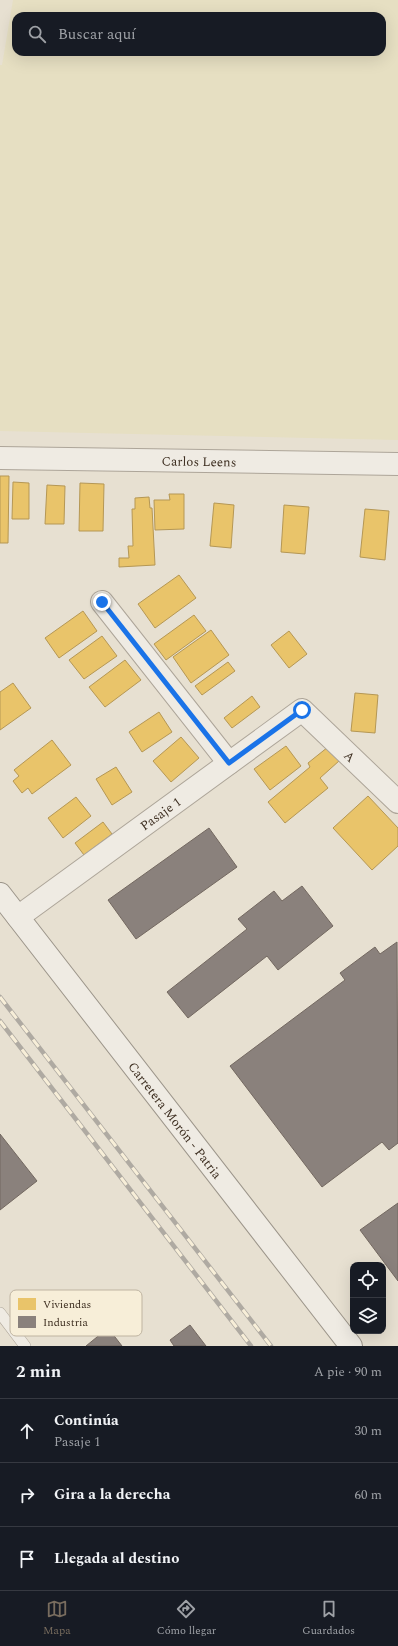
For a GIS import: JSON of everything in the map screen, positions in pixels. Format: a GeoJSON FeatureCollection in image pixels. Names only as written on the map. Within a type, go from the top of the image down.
{"type":"FeatureCollection","features":[{"type":"Feature","properties":{"kind":"street","name":"Carlos Leens"},"geometry":{"type":"LineString","coordinates":[[0,458],[398,464]]}},
{"type":"Feature","properties":{"kind":"street"},"geometry":{"type":"LineString","coordinates":[[102,602],[229,763]]}},
{"type":"Feature","properties":{"kind":"street","name":"Pasaje 1"},"geometry":{"type":"LineString","coordinates":[[18,917],[302,710]]}},
{"type":"Feature","properties":{"kind":"street","name":"A"},"geometry":{"type":"LineString","coordinates":[[302,710],[398,802]]}},
{"type":"Feature","properties":{"kind":"street","name":"Carretera Morón - Patria"},"geometry":{"type":"LineString","coordinates":[[0,894],[351,1346]]}},
{"type":"Feature","properties":{"kind":"lane"},"geometry":{"type":"LineString","coordinates":[[0,1313],[10,1326]]}},
{"type":"Feature","properties":{"kind":"lane"},"geometry":{"type":"LineString","coordinates":[[17,1336],[25,1346]]}},
{"type":"Feature","properties":{"kind":"shaded area"},"geometry":{"type":"Polygon","coordinates":[[[13,0],[398,0],[398,440],[0,431],[0,65],[2,65],[13,0]]]}},
{"type":"Feature","properties":{"kind":"building: Viviendas"},"geometry":{"type":"Polygon","coordinates":[[[0,476],[9,476],[8,543],[0,543],[0,476]]]}},
{"type":"Feature","properties":{"kind":"building: Viviendas"},"geometry":{"type":"Polygon","coordinates":[[[13,482],[29,483],[29,519],[12,519],[13,482]]]}},
{"type":"Feature","properties":{"kind":"building: Viviendas"},"geometry":{"type":"Polygon","coordinates":[[[80,483],[104,484],[103,531],[79,531],[80,483]]]}},
{"type":"Feature","properties":{"kind":"building: Viviendas"},"geometry":{"type":"Polygon","coordinates":[[[47,485],[65,486],[64,524],[45,524],[47,485]]]}},
{"type":"Feature","properties":{"kind":"building: Viviendas"},"geometry":{"type":"Polygon","coordinates":[[[169,494],[184,494],[184,529],[155,530],[154,500],[170,500],[169,494]]]}},
{"type":"Feature","properties":{"kind":"building: Viviendas"},"geometry":{"type":"Polygon","coordinates":[[[149,497],[150,508],[152,508],[155,565],[119,567],[119,558],[129,558],[128,546],[133,546],[132,509],[135,509],[135,498],[149,497]]]}},
{"type":"Feature","properties":{"kind":"building: Viviendas"},"geometry":{"type":"Polygon","coordinates":[[[214,503],[234,505],[231,548],[210,546],[214,503]]]}},
{"type":"Feature","properties":{"kind":"building: Viviendas"},"geometry":{"type":"Polygon","coordinates":[[[284,505],[309,507],[305,554],[281,552],[284,505]]]}},
{"type":"Feature","properties":{"kind":"building: Viviendas"},"geometry":{"type":"Polygon","coordinates":[[[365,509],[389,511],[385,560],[360,557],[365,509]]]}},
{"type":"Feature","properties":{"kind":"building: Viviendas"},"geometry":{"type":"Polygon","coordinates":[[[179,575],[196,598],[155,628],[138,604],[179,575]]]}},
{"type":"Feature","properties":{"kind":"building: Viviendas"},"geometry":{"type":"Polygon","coordinates":[[[83,611],[97,631],[59,658],[45,638],[83,611]]]}},
{"type":"Feature","properties":{"kind":"building: Viviendas"},"geometry":{"type":"Polygon","coordinates":[[[194,615],[206,631],[166,660],[154,644],[194,615]]]}},
{"type":"Feature","properties":{"kind":"building: Viviendas"},"geometry":{"type":"Polygon","coordinates":[[[211,630],[229,655],[191,683],[173,657],[211,630]]]}},
{"type":"Feature","properties":{"kind":"building: Viviendas"},"geometry":{"type":"Polygon","coordinates":[[[289,631],[307,654],[289,668],[271,645],[289,631]]]}},
{"type":"Feature","properties":{"kind":"building: Viviendas"},"geometry":{"type":"Polygon","coordinates":[[[102,636],[117,656],[84,679],[69,660],[102,636]]]}},
{"type":"Feature","properties":{"kind":"building: Viviendas"},"geometry":{"type":"Polygon","coordinates":[[[125,660],[141,680],[105,707],[89,687],[125,660]]]}},
{"type":"Feature","properties":{"kind":"building: Viviendas"},"geometry":{"type":"Polygon","coordinates":[[[228,662],[235,671],[202,695],[195,686],[228,662]]]}},
{"type":"Feature","properties":{"kind":"building: Viviendas"},"geometry":{"type":"Polygon","coordinates":[[[13,683],[31,708],[0,730],[0,692],[13,683]]]}},
{"type":"Feature","properties":{"kind":"building: Viviendas"},"geometry":{"type":"Polygon","coordinates":[[[355,693],[378,695],[375,733],[351,731],[355,693]]]}},
{"type":"Feature","properties":{"kind":"building: Viviendas"},"geometry":{"type":"Polygon","coordinates":[[[252,696],[260,707],[232,728],[224,718],[252,696]]]}},
{"type":"Feature","properties":{"kind":"building: Viviendas"},"geometry":{"type":"Polygon","coordinates":[[[159,712],[172,732],[142,752],[129,732],[159,712]]]}},
{"type":"Feature","properties":{"kind":"building: Viviendas"},"geometry":{"type":"Polygon","coordinates":[[[181,737],[199,758],[171,782],[153,761],[181,737]]]}},
{"type":"Feature","properties":{"kind":"building: Viviendas"},"geometry":{"type":"Polygon","coordinates":[[[52,740],[71,765],[32,794],[28,788],[22,793],[13,781],[19,776],[14,770],[52,740]]]}},
{"type":"Feature","properties":{"kind":"building: Viviendas"},"geometry":{"type":"Polygon","coordinates":[[[286,746],[301,766],[270,790],[254,769],[286,746]]]}},
{"type":"Feature","properties":{"kind":"building: Viviendas"},"geometry":{"type":"Polygon","coordinates":[[[328,747],[339,761],[320,778],[328,788],[285,823],[268,802],[310,767],[308,763],[328,747]]]}},
{"type":"Feature","properties":{"kind":"building: Viviendas"},"geometry":{"type":"Polygon","coordinates":[[[116,767],[132,792],[112,805],[96,779],[116,767]]]}},
{"type":"Feature","properties":{"kind":"building: Viviendas"},"geometry":{"type":"Polygon","coordinates":[[[368,796],[398,828],[398,846],[372,870],[333,828],[368,796]]]}},
{"type":"Feature","properties":{"kind":"building: Viviendas"},"geometry":{"type":"Polygon","coordinates":[[[76,797],[91,816],[63,838],[48,818],[76,797]]]}},
{"type":"Feature","properties":{"kind":"building: Viviendas"},"geometry":{"type":"Polygon","coordinates":[[[103,822],[112,834],[84,855],[75,843],[103,822]]]}},
{"type":"Feature","properties":{"kind":"building: Industria"},"geometry":{"type":"Polygon","coordinates":[[[209,828],[237,867],[136,939],[108,900],[209,828]]]}},
{"type":"Feature","properties":{"kind":"building: Industria"},"geometry":{"type":"Polygon","coordinates":[[[302,886],[333,926],[278,970],[267,956],[188,1018],[167,992],[247,929],[238,919],[274,891],[282,901],[302,886]]]}},
{"type":"Feature","properties":{"kind":"building: Industria"},"geometry":{"type":"Polygon","coordinates":[[[397,942],[398,1143],[389,1150],[382,1142],[322,1187],[230,1066],[345,980],[340,973],[375,947],[380,954],[397,942]]]}},
{"type":"Feature","properties":{"kind":"building: Industria"},"geometry":{"type":"Polygon","coordinates":[[[0,1134],[37,1181],[0,1210],[0,1134]]]}},
{"type":"Feature","properties":{"kind":"building: Industria"},"geometry":{"type":"Polygon","coordinates":[[[398,1203],[398,1281],[386,1265],[386,1262],[384,1262],[360,1230],[398,1203]]]}},
{"type":"Feature","properties":{"kind":"building: Industria"},"geometry":{"type":"Polygon","coordinates":[[[190,1325],[206,1346],[174,1346],[170,1340],[190,1325]]]}},
{"type":"Feature","properties":{"kind":"building: Industria"},"geometry":{"type":"Polygon","coordinates":[[[98,1336],[114,1336],[122,1346],[86,1346],[98,1336]]]}},
{"type":"Feature","properties":{"kind":"railway"},"geometry":{"type":"LineString","coordinates":[[0,997],[271,1346]]}},
{"type":"Feature","properties":{"kind":"railway"},"geometry":{"type":"LineString","coordinates":[[0,1021],[251,1346]]}},
{"type":"Feature","properties":{"kind":"route"},"geometry":{"type":"LineString","coordinates":[[102,602],[229,763],[302,710]]}}]}
